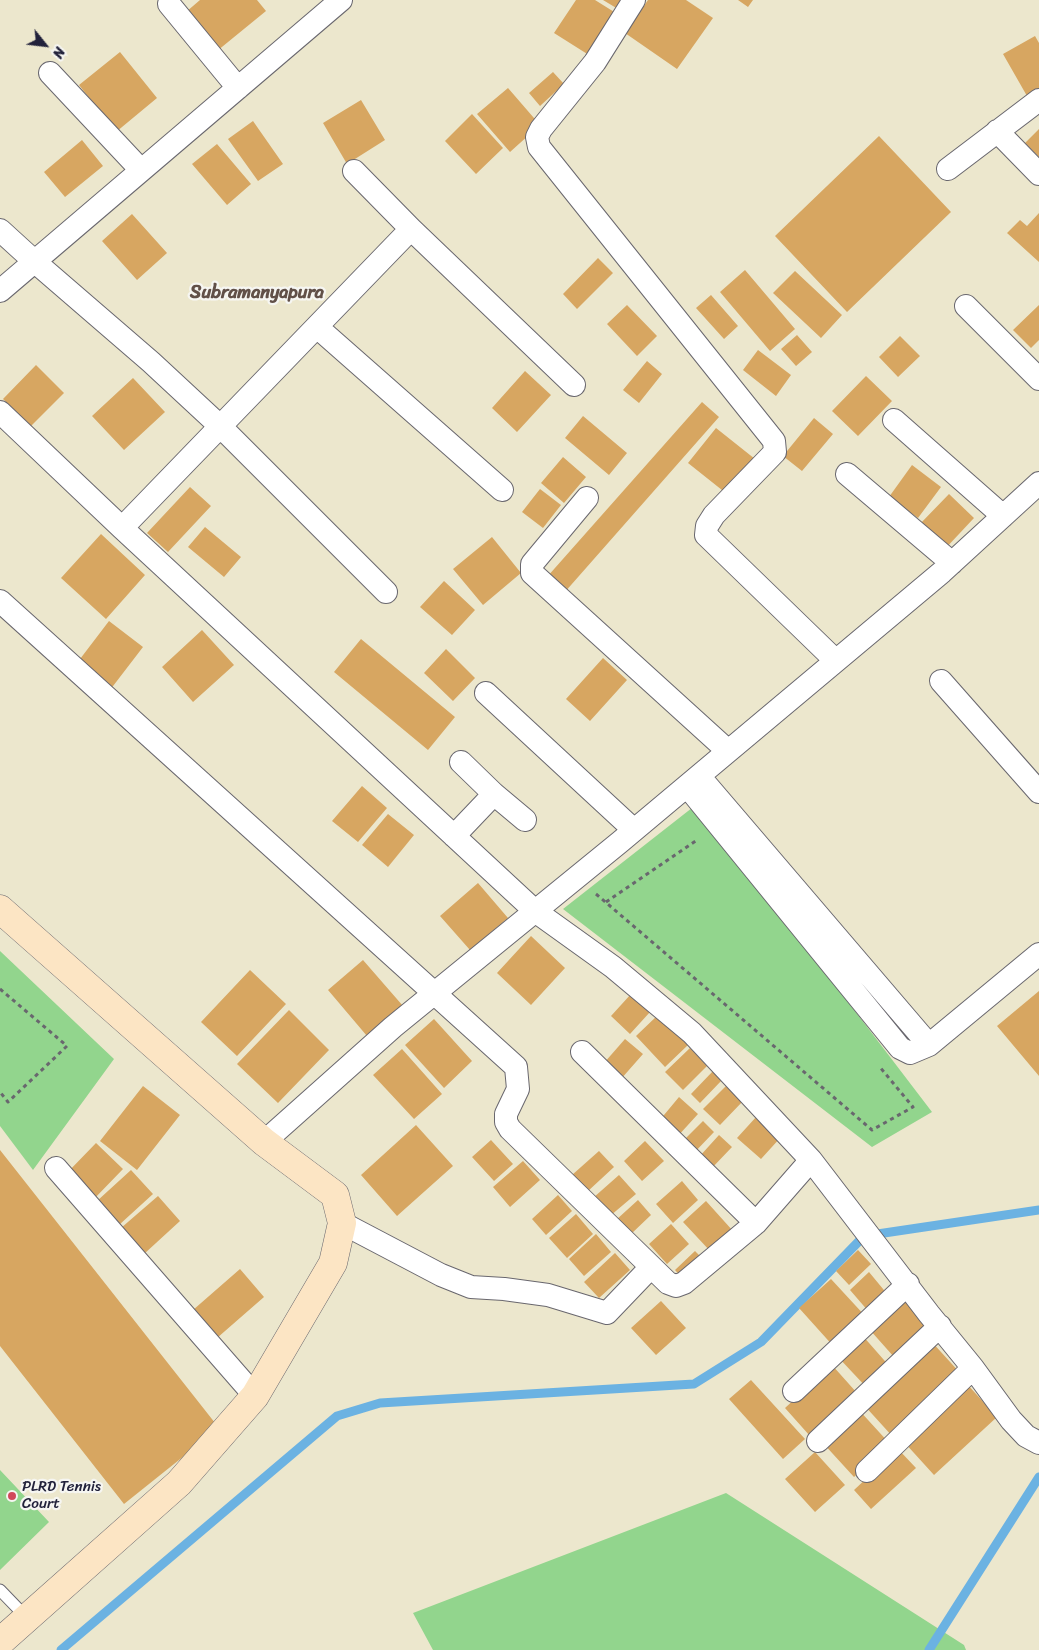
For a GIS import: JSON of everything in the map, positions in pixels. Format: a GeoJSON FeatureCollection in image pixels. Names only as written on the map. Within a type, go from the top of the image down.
{"type":"FeatureCollection","features":[{"type":"Feature","properties":{"kind":"street"},"geometry":{"type":"LineString","coordinates":[[0,291],[341,0]]}},
{"type":"Feature","properties":{"kind":"street"},"geometry":{"type":"LineString","coordinates":[[634,0],[595,62],[541,129],[537,138],[539,147],[774,440],[775,452],[714,515],[707,526],[706,535],[836,660]]}},
{"type":"Feature","properties":{"kind":"street"},"geometry":{"type":"LineString","coordinates":[[169,4],[238,88]]}},
{"type":"Feature","properties":{"kind":"street"},"geometry":{"type":"LineString","coordinates":[[50,73],[141,170]]}},
{"type":"Feature","properties":{"kind":"street"},"geometry":{"type":"LineString","coordinates":[[948,169],[1039,100]]}},
{"type":"Feature","properties":{"kind":"street"},"geometry":{"type":"LineString","coordinates":[[997,131],[1039,174]]}},
{"type":"Feature","properties":{"kind":"street"},"geometry":{"type":"LineString","coordinates":[[354,171],[411,229],[574,385]]}},
{"type":"Feature","properties":{"kind":"street"},"geometry":{"type":"LineString","coordinates":[[122,528],[411,229]]}},
{"type":"Feature","properties":{"kind":"street"},"geometry":{"type":"LineString","coordinates":[[0,230],[151,362],[221,427],[386,592]]}},
{"type":"Feature","properties":{"kind":"street"},"geometry":{"type":"LineString","coordinates":[[966,306],[1039,379]]}},
{"type":"Feature","properties":{"kind":"street"},"geometry":{"type":"LineString","coordinates":[[317,327],[502,490]]}},
{"type":"Feature","properties":{"kind":"street"},"geometry":{"type":"LineString","coordinates":[[0,412],[122,528],[535,911],[613,968],[692,1033],[811,1160],[1018,1427],[1026,1436],[1039,1443]]}},
{"type":"Feature","properties":{"kind":"street"},"geometry":{"type":"LineString","coordinates":[[894,420],[1003,516]]}},
{"type":"Feature","properties":{"kind":"street"},"geometry":{"type":"LineString","coordinates":[[847,474],[952,563]]}},
{"type":"Feature","properties":{"kind":"street"},"geometry":{"type":"LineString","coordinates":[[264,1142],[393,1027],[634,830],[952,563],[1039,483]]}},
{"type":"Feature","properties":{"kind":"street"},"geometry":{"type":"LineString","coordinates":[[588,498],[532,564],[532,573],[728,751]]}},
{"type":"Feature","properties":{"kind":"street"},"geometry":{"type":"LineString","coordinates":[[0,601],[516,1067],[518,1089],[506,1114],[506,1122],[510,1129],[668,1283],[676,1286],[684,1283],[756,1223],[811,1160]]}},
{"type":"Feature","properties":{"kind":"street"},"geometry":{"type":"LineString","coordinates":[[941,681],[1039,792]]}},
{"type":"Feature","properties":{"kind":"street"},"geometry":{"type":"LineString","coordinates":[[486,693],[634,830]]}},
{"type":"Feature","properties":{"kind":"street"},"geometry":{"type":"LineString","coordinates":[[461,762],[494,794],[525,820]]}},
{"type":"Feature","properties":{"kind":"street"},"geometry":{"type":"LineString","coordinates":[[693,781],[929,1045],[1039,954]]}},
{"type":"Feature","properties":{"kind":"street"},"geometry":{"type":"LineString","coordinates":[[454,836],[494,794]]}},
{"type":"Feature","properties":{"kind":"street"},"geometry":{"type":"LineString","coordinates":[[0,909],[264,1142],[335,1195],[342,1222],[333,1263],[255,1396],[179,1483],[27,1618],[2,1636]]}},
{"type":"Feature","properties":{"kind":"street"},"geometry":{"type":"LineString","coordinates":[[582,1052],[756,1223]]}},
{"type":"Feature","properties":{"kind":"street"},"geometry":{"type":"LineString","coordinates":[[56,1168],[255,1396]]}},
{"type":"Feature","properties":{"kind":"street"},"geometry":{"type":"LineString","coordinates":[[342,1222],[441,1275],[471,1287],[504,1289],[548,1296],[607,1313],[651,1266]]}},
{"type":"Feature","properties":{"kind":"street"},"geometry":{"type":"LineString","coordinates":[[794,1391],[908,1284]]}},
{"type":"Feature","properties":{"kind":"street"},"geometry":{"type":"LineString","coordinates":[[818,1440],[940,1326]]}},
{"type":"Feature","properties":{"kind":"street"},"geometry":{"type":"LineString","coordinates":[[868,1471],[973,1368]]}},
{"type":"Feature","properties":{"kind":"lane"},"geometry":{"type":"LineString","coordinates":[[0,1590],[27,1618]]}},
{"type":"Feature","properties":{"kind":"path"},"geometry":{"type":"LineString","coordinates":[[606,902],[697,840]]}},
{"type":"Feature","properties":{"kind":"path"},"geometry":{"type":"LineString","coordinates":[[576,877],[872,1130],[913,1107]]}},
{"type":"Feature","properties":{"kind":"path"},"geometry":{"type":"LineString","coordinates":[[0,989],[67,1046],[8,1102],[0,1092]]}},
{"type":"Feature","properties":{"kind":"green space"},"geometry":{"type":"Polygon","coordinates":[[[697,804],[932,1112],[872,1147],[563,909],[697,804]]]}},
{"type":"Feature","properties":{"kind":"green space"},"geometry":{"type":"Polygon","coordinates":[[[0,951],[114,1059],[33,1170],[0,1126],[0,951]]]}},
{"type":"Feature","properties":{"kind":"green space","name":"PLRD Tennis Court"},"geometry":{"type":"Polygon","coordinates":[[[0,1470],[49,1522],[0,1570],[0,1470]]]}},
{"type":"Feature","properties":{"kind":"green space"},"geometry":{"type":"Polygon","coordinates":[[[726,1493],[964,1645],[966,1650],[433,1650],[413,1613],[726,1493]]]}},
{"type":"Feature","properties":{"kind":"building"},"geometry":{"type":"Polygon","coordinates":[[[200,0],[257,0],[266,11],[217,51],[186,12],[200,0]]]}},
{"type":"Feature","properties":{"kind":"building"},"geometry":{"type":"Polygon","coordinates":[[[576,0],[595,0],[619,15],[592,57],[554,33],[576,0]]]}},
{"type":"Feature","properties":{"kind":"building"},"geometry":{"type":"Polygon","coordinates":[[[603,0],[623,0],[618,9],[603,0]]]}},
{"type":"Feature","properties":{"kind":"building"},"geometry":{"type":"Polygon","coordinates":[[[648,0],[686,0],[713,18],[677,69],[625,33],[648,0]]]}},
{"type":"Feature","properties":{"kind":"building"},"geometry":{"type":"Polygon","coordinates":[[[738,0],[753,0],[748,7],[738,0]]]}},
{"type":"Feature","properties":{"kind":"building"},"geometry":{"type":"Polygon","coordinates":[[[1035,36],[1039,43],[1039,89],[1027,96],[1003,54],[1035,36]]]}},
{"type":"Feature","properties":{"kind":"building"},"geometry":{"type":"Polygon","coordinates":[[[120,52],[157,98],[116,132],[79,85],[120,52]]]}},
{"type":"Feature","properties":{"kind":"building"},"geometry":{"type":"Polygon","coordinates":[[[553,72],[564,84],[540,106],[529,93],[553,72]]]}},
{"type":"Feature","properties":{"kind":"building"},"geometry":{"type":"Polygon","coordinates":[[[508,88],[540,125],[510,152],[477,114],[508,88]]]}},
{"type":"Feature","properties":{"kind":"building"},"geometry":{"type":"Polygon","coordinates":[[[361,100],[385,140],[347,164],[323,123],[361,100]]]}},
{"type":"Feature","properties":{"kind":"building"},"geometry":{"type":"Polygon","coordinates":[[[472,114],[503,148],[476,174],[445,141],[472,114]]]}},
{"type":"Feature","properties":{"kind":"building"},"geometry":{"type":"Polygon","coordinates":[[[253,121],[283,164],[258,181],[228,139],[253,121]]]}},
{"type":"Feature","properties":{"kind":"building"},"geometry":{"type":"Polygon","coordinates":[[[1039,129],[1039,157],[1025,143],[1039,129]]]}},
{"type":"Feature","properties":{"kind":"building"},"geometry":{"type":"Polygon","coordinates":[[[879,136],[951,212],[847,312],[775,236],[879,136]]]}},
{"type":"Feature","properties":{"kind":"building"},"geometry":{"type":"Polygon","coordinates":[[[82,140],[103,166],[65,197],[44,172],[82,140]]]}},
{"type":"Feature","properties":{"kind":"building"},"geometry":{"type":"Polygon","coordinates":[[[217,144],[251,184],[227,205],[192,164],[217,144]]]}},
{"type":"Feature","properties":{"kind":"building"},"geometry":{"type":"Polygon","coordinates":[[[1039,213],[1039,262],[1007,233],[1020,220],[1027,226],[1039,213]]]}},
{"type":"Feature","properties":{"kind":"building"},"geometry":{"type":"Polygon","coordinates":[[[132,214],[167,253],[137,280],[102,241],[132,214]]]}},
{"type":"Feature","properties":{"kind":"building"},"geometry":{"type":"Polygon","coordinates":[[[598,258],[613,273],[577,309],[563,294],[598,258]]]}},
{"type":"Feature","properties":{"kind":"building"},"geometry":{"type":"Polygon","coordinates":[[[745,270],[795,329],[770,351],[720,292],[745,270]]]}},
{"type":"Feature","properties":{"kind":"building"},"geometry":{"type":"Polygon","coordinates":[[[795,271],[842,315],[821,338],[773,293],[795,271]]]}},
{"type":"Feature","properties":{"kind":"building"},"geometry":{"type":"Polygon","coordinates":[[[711,295],[738,326],[724,339],[696,308],[711,295]]]}},
{"type":"Feature","properties":{"kind":"building"},"geometry":{"type":"Polygon","coordinates":[[[627,305],[657,336],[637,356],[607,324],[627,305]]]}},
{"type":"Feature","properties":{"kind":"building"},"geometry":{"type":"Polygon","coordinates":[[[1039,305],[1039,340],[1031,348],[1013,330],[1039,305]]]}},
{"type":"Feature","properties":{"kind":"building"},"geometry":{"type":"Polygon","coordinates":[[[797,335],[812,352],[796,366],[781,349],[797,335]]]}},
{"type":"Feature","properties":{"kind":"building"},"geometry":{"type":"Polygon","coordinates":[[[900,336],[920,356],[898,377],[879,357],[900,336]]]}},
{"type":"Feature","properties":{"kind":"building"},"geometry":{"type":"Polygon","coordinates":[[[758,350],[791,375],[776,396],[743,370],[758,350]]]}},
{"type":"Feature","properties":{"kind":"building"},"geometry":{"type":"Polygon","coordinates":[[[647,361],[662,374],[639,403],[623,390],[647,361]]]}},
{"type":"Feature","properties":{"kind":"building"},"geometry":{"type":"Polygon","coordinates":[[[36,365],[64,393],[31,426],[3,399],[36,365]]]}},
{"type":"Feature","properties":{"kind":"building"},"geometry":{"type":"Polygon","coordinates":[[[525,371],[551,395],[517,432],[492,408],[525,371]]]}},
{"type":"Feature","properties":{"kind":"building"},"geometry":{"type":"Polygon","coordinates":[[[866,376],[892,401],[858,436],[832,411],[866,376]]]}},
{"type":"Feature","properties":{"kind":"building"},"geometry":{"type":"Polygon","coordinates":[[[133,378],[165,412],[124,450],[92,416],[133,378]]]}},
{"type":"Feature","properties":{"kind":"building"},"geometry":{"type":"Polygon","coordinates":[[[702,402],[719,417],[564,593],[547,577],[702,402]]]}},
{"type":"Feature","properties":{"kind":"building"},"geometry":{"type":"Polygon","coordinates":[[[583,416],[627,453],[609,475],[565,438],[583,416]]]}},
{"type":"Feature","properties":{"kind":"building"},"geometry":{"type":"Polygon","coordinates":[[[814,418],[833,434],[802,471],[783,456],[814,418]]]}},
{"type":"Feature","properties":{"kind":"building"},"geometry":{"type":"Polygon","coordinates":[[[716,428],[755,459],[727,494],[688,463],[716,428]]]}},
{"type":"Feature","properties":{"kind":"building"},"geometry":{"type":"Polygon","coordinates":[[[563,457],[586,477],[564,503],[541,483],[563,457]]]}},
{"type":"Feature","properties":{"kind":"building"},"geometry":{"type":"Polygon","coordinates":[[[912,465],[941,487],[918,518],[889,497],[912,465]]]}},
{"type":"Feature","properties":{"kind":"building"},"geometry":{"type":"Polygon","coordinates":[[[190,487],[211,506],[168,552],[147,533],[190,487]]]}},
{"type":"Feature","properties":{"kind":"building"},"geometry":{"type":"Polygon","coordinates":[[[540,489],[561,505],[543,528],[522,512],[540,489]]]}},
{"type":"Feature","properties":{"kind":"building"},"geometry":{"type":"Polygon","coordinates":[[[949,494],[974,518],[944,550],[919,525],[949,494]]]}},
{"type":"Feature","properties":{"kind":"building"},"geometry":{"type":"Polygon","coordinates":[[[205,527],[241,557],[224,577],[188,547],[205,527]]]}},
{"type":"Feature","properties":{"kind":"building"},"geometry":{"type":"Polygon","coordinates":[[[101,534],[145,575],[106,619],[61,578],[101,534]]]}},
{"type":"Feature","properties":{"kind":"building"},"geometry":{"type":"Polygon","coordinates":[[[492,537],[521,573],[483,605],[453,569],[492,537]]]}},
{"type":"Feature","properties":{"kind":"building"},"geometry":{"type":"Polygon","coordinates":[[[444,581],[475,610],[452,635],[420,607],[444,581]]]}},
{"type":"Feature","properties":{"kind":"building"},"geometry":{"type":"Polygon","coordinates":[[[109,621],[143,647],[110,690],[77,663],[109,621]]]}},
{"type":"Feature","properties":{"kind":"building"},"geometry":{"type":"Polygon","coordinates":[[[202,630],[234,665],[193,702],[162,667],[202,630]]]}},
{"type":"Feature","properties":{"kind":"building"},"geometry":{"type":"Polygon","coordinates":[[[361,639],[455,717],[428,750],[334,672],[361,639]]]}},
{"type":"Feature","properties":{"kind":"building"},"geometry":{"type":"Polygon","coordinates":[[[446,649],[475,678],[453,701],[424,673],[446,649]]]}},
{"type":"Feature","properties":{"kind":"building"},"geometry":{"type":"Polygon","coordinates":[[[603,658],[627,680],[590,721],[566,699],[603,658]]]}},
{"type":"Feature","properties":{"kind":"building"},"geometry":{"type":"Polygon","coordinates":[[[362,786],[387,808],[358,842],[332,821],[362,786]]]}},
{"type":"Feature","properties":{"kind":"building"},"geometry":{"type":"Polygon","coordinates":[[[388,814],[414,835],[388,867],[362,845],[388,814]]]}},
{"type":"Feature","properties":{"kind":"building"},"geometry":{"type":"Polygon","coordinates":[[[478,883],[508,918],[470,950],[440,916],[478,883]]]}},
{"type":"Feature","properties":{"kind":"building"},"geometry":{"type":"Polygon","coordinates":[[[531,936],[565,968],[531,1005],[497,973],[531,936]]]}},
{"type":"Feature","properties":{"kind":"building"},"geometry":{"type":"Polygon","coordinates":[[[363,960],[403,1006],[367,1036],[328,990],[363,960]]]}},
{"type":"Feature","properties":{"kind":"building"},"geometry":{"type":"Polygon","coordinates":[[[250,970],[286,1004],[237,1056],[201,1022],[250,970]]]}},
{"type":"Feature","properties":{"kind":"building"},"geometry":{"type":"Polygon","coordinates":[[[1039,991],[1039,1076],[997,1026],[1039,991]]]}},
{"type":"Feature","properties":{"kind":"building"},"geometry":{"type":"Polygon","coordinates":[[[631,994],[650,1012],[630,1034],[611,1016],[631,994]]]}},
{"type":"Feature","properties":{"kind":"building"},"geometry":{"type":"Polygon","coordinates":[[[289,1010],[329,1050],[278,1103],[237,1064],[289,1010]]]}},
{"type":"Feature","properties":{"kind":"building"},"geometry":{"type":"Polygon","coordinates":[[[659,1014],[688,1045],[665,1067],[636,1036],[659,1014]]]}},
{"type":"Feature","properties":{"kind":"building"},"geometry":{"type":"Polygon","coordinates":[[[434,1019],[472,1061],[444,1088],[405,1045],[434,1019]]]}},
{"type":"Feature","properties":{"kind":"building"},"geometry":{"type":"Polygon","coordinates":[[[625,1039],[643,1054],[621,1079],[604,1063],[625,1039]]]}},
{"type":"Feature","properties":{"kind":"building"},"geometry":{"type":"Polygon","coordinates":[[[690,1048],[707,1066],[683,1090],[665,1072],[690,1048]]]}},
{"type":"Feature","properties":{"kind":"building"},"geometry":{"type":"Polygon","coordinates":[[[402,1049],[442,1094],[414,1119],[373,1075],[402,1049]]]}},
{"type":"Feature","properties":{"kind":"building"},"geometry":{"type":"Polygon","coordinates":[[[713,1071],[722,1080],[700,1103],[691,1094],[713,1071]]]}},
{"type":"Feature","properties":{"kind":"building"},"geometry":{"type":"Polygon","coordinates":[[[728,1084],[744,1100],[720,1125],[703,1109],[728,1084]]]}},
{"type":"Feature","properties":{"kind":"building"},"geometry":{"type":"Polygon","coordinates":[[[143,1086],[180,1115],[137,1170],[100,1141],[143,1086]]]}},
{"type":"Feature","properties":{"kind":"building"},"geometry":{"type":"Polygon","coordinates":[[[679,1097],[698,1114],[677,1137],[659,1121],[679,1097]]]}},
{"type":"Feature","properties":{"kind":"building"},"geometry":{"type":"Polygon","coordinates":[[[757,1116],[781,1137],[761,1159],[737,1138],[757,1116]]]}},
{"type":"Feature","properties":{"kind":"building"},"geometry":{"type":"Polygon","coordinates":[[[703,1121],[714,1132],[692,1155],[680,1144],[703,1121]]]}},
{"type":"Feature","properties":{"kind":"building"},"geometry":{"type":"Polygon","coordinates":[[[416,1125],[453,1166],[397,1216],[361,1175],[416,1125]]]}},
{"type":"Feature","properties":{"kind":"building"},"geometry":{"type":"Polygon","coordinates":[[[719,1135],[732,1147],[711,1169],[699,1157],[719,1135]]]}},
{"type":"Feature","properties":{"kind":"building"},"geometry":{"type":"Polygon","coordinates":[[[491,1140],[513,1164],[494,1181],[472,1157],[491,1140]]]}},
{"type":"Feature","properties":{"kind":"building"},"geometry":{"type":"Polygon","coordinates":[[[645,1141],[664,1161],[642,1181],[624,1161],[645,1141]]]}},
{"type":"Feature","properties":{"kind":"building"},"geometry":{"type":"Polygon","coordinates":[[[96,1143],[123,1169],[93,1200],[66,1174],[96,1143]]]}},
{"type":"Feature","properties":{"kind":"building"},"geometry":{"type":"Polygon","coordinates":[[[0,1150],[219,1428],[124,1504],[0,1346],[0,1150]]]}},
{"type":"Feature","properties":{"kind":"building"},"geometry":{"type":"Polygon","coordinates":[[[599,1151],[614,1167],[587,1192],[572,1175],[599,1151]]]}},
{"type":"Feature","properties":{"kind":"building"},"geometry":{"type":"Polygon","coordinates":[[[523,1161],[540,1180],[510,1207],[493,1187],[523,1161]]]}},
{"type":"Feature","properties":{"kind":"building"},"geometry":{"type":"Polygon","coordinates":[[[131,1170],[153,1194],[119,1225],[97,1201],[131,1170]]]}},
{"type":"Feature","properties":{"kind":"building"},"geometry":{"type":"Polygon","coordinates":[[[619,1175],[636,1194],[610,1216],[593,1198],[619,1175]]]}},
{"type":"Feature","properties":{"kind":"building"},"geometry":{"type":"Polygon","coordinates":[[[682,1181],[698,1200],[673,1223],[656,1204],[682,1181]]]}},
{"type":"Feature","properties":{"kind":"building"},"geometry":{"type":"Polygon","coordinates":[[[558,1195],[572,1211],[546,1235],[532,1219],[558,1195]]]}},
{"type":"Feature","properties":{"kind":"building"},"geometry":{"type":"Polygon","coordinates":[[[158,1196],[180,1221],[144,1254],[121,1228],[158,1196]]]}},
{"type":"Feature","properties":{"kind":"building"},"geometry":{"type":"Polygon","coordinates":[[[638,1200],[651,1215],[630,1235],[616,1220],[638,1200]]]}},
{"type":"Feature","properties":{"kind":"building"},"geometry":{"type":"Polygon","coordinates":[[[706,1201],[733,1231],[711,1252],[683,1222],[706,1201]]]}},
{"type":"Feature","properties":{"kind":"building"},"geometry":{"type":"Polygon","coordinates":[[[576,1214],[593,1234],[567,1258],[549,1238],[576,1214]]]}},
{"type":"Feature","properties":{"kind":"building"},"geometry":{"type":"Polygon","coordinates":[[[671,1224],[689,1244],[667,1264],[649,1244],[671,1224]]]}},
{"type":"Feature","properties":{"kind":"building"},"geometry":{"type":"Polygon","coordinates":[[[596,1234],[611,1252],[584,1276],[569,1259],[596,1234]]]}},
{"type":"Feature","properties":{"kind":"building"},"geometry":{"type":"Polygon","coordinates":[[[858,1250],[871,1264],[849,1285],[836,1271],[858,1250]]]}},
{"type":"Feature","properties":{"kind":"building"},"geometry":{"type":"Polygon","coordinates":[[[695,1251],[704,1260],[683,1279],[675,1270],[695,1251]]]}},
{"type":"Feature","properties":{"kind":"building"},"geometry":{"type":"Polygon","coordinates":[[[615,1253],[630,1270],[599,1298],[584,1282],[615,1253]]]}},
{"type":"Feature","properties":{"kind":"building"},"geometry":{"type":"Polygon","coordinates":[[[240,1269],[264,1297],[217,1338],[193,1310],[240,1269]]]}},
{"type":"Feature","properties":{"kind":"building"},"geometry":{"type":"Polygon","coordinates":[[[869,1272],[888,1295],[869,1312],[850,1290],[869,1272]]]}},
{"type":"Feature","properties":{"kind":"building"},"geometry":{"type":"Polygon","coordinates":[[[831,1279],[867,1318],[835,1348],[799,1308],[831,1279]]]}},
{"type":"Feature","properties":{"kind":"building"},"geometry":{"type":"Polygon","coordinates":[[[903,1299],[929,1327],[894,1357],[870,1330],[903,1299]]]}},
{"type":"Feature","properties":{"kind":"building"},"geometry":{"type":"Polygon","coordinates":[[[661,1301],[686,1328],[656,1355],[631,1328],[661,1301]]]}},
{"type":"Feature","properties":{"kind":"building"},"geometry":{"type":"Polygon","coordinates":[[[862,1335],[891,1368],[868,1389],[838,1357],[862,1335]]]}},
{"type":"Feature","properties":{"kind":"building"},"geometry":{"type":"Polygon","coordinates":[[[931,1341],[961,1374],[893,1437],[863,1404],[931,1341]]]}},
{"type":"Feature","properties":{"kind":"building"},"geometry":{"type":"Polygon","coordinates":[[[832,1365],[857,1393],[810,1436],[785,1408],[832,1365]]]}},
{"type":"Feature","properties":{"kind":"building"},"geometry":{"type":"Polygon","coordinates":[[[751,1380],[805,1439],[783,1459],[729,1399],[751,1380]]]}},
{"type":"Feature","properties":{"kind":"building"},"geometry":{"type":"Polygon","coordinates":[[[967,1384],[997,1417],[934,1475],[904,1442],[967,1384]]]}},
{"type":"Feature","properties":{"kind":"building"},"geometry":{"type":"Polygon","coordinates":[[[858,1409],[890,1444],[854,1477],[822,1442],[858,1409]]]}},
{"type":"Feature","properties":{"kind":"building"},"geometry":{"type":"Polygon","coordinates":[[[898,1449],[916,1468],[871,1509],[854,1490],[898,1449]]]}},
{"type":"Feature","properties":{"kind":"building"},"geometry":{"type":"Polygon","coordinates":[[[815,1452],[845,1485],[815,1512],[785,1479],[815,1452]]]}},
{"type":"Feature","properties":{"kind":"waterway"},"geometry":{"type":"LineString","coordinates":[[61,1650],[337,1416],[380,1403],[694,1384],[761,1342],[864,1236],[1039,1210]]}},
{"type":"Feature","properties":{"kind":"waterway"},"geometry":{"type":"LineString","coordinates":[[929,1650],[1039,1477]]}},
{"type":"Feature","properties":{"kind":"place","name":"PLRD Tennis Court"},"geometry":{"type":"Point","coordinates":[12,1496]}},
{"type":"Feature","properties":{"kind":"district","name":"Subramanyapura"},"geometry":{"type":"Point","coordinates":[257,293]}}]}
